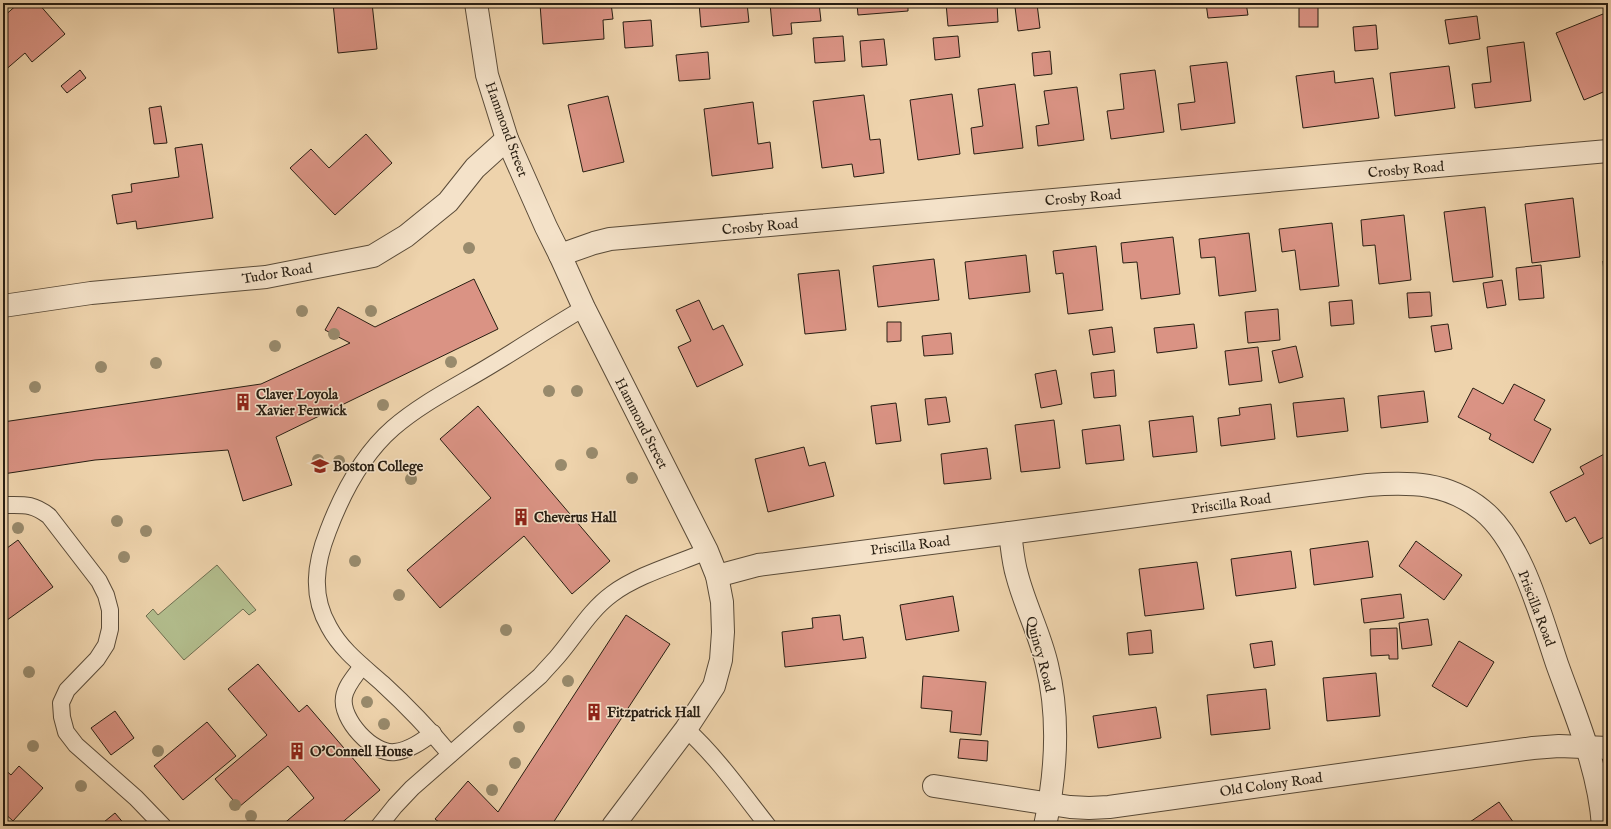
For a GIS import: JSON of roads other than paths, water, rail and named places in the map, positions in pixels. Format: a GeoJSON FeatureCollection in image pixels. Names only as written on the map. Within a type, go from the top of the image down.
{"type":"FeatureCollection","features":[{"type":"Feature","properties":{"kind":"street","name":"Hammond Street"},"geometry":{"type":"LineString","coordinates":[[476,3],[487,75],[508,139],[546,227],[584,308],[707,552],[717,576],[722,602],[723,632],[721,660],[714,686],[686,730],[613,826]]}},
{"type":"Feature","properties":{"kind":"street","name":"Tudor Road"},"geometry":{"type":"LineString","coordinates":[[3,306],[91,293],[266,277],[373,256],[406,236],[448,202],[475,168],[508,139]]}},
{"type":"Feature","properties":{"kind":"street","name":"Crosby Road"},"geometry":{"type":"LineString","coordinates":[[560,255],[610,239],[1608,151]]}},
{"type":"Feature","properties":{"kind":"street","name":"Priscilla Road"},"geometry":{"type":"LineString","coordinates":[[717,576],[758,565],[1368,485],[1416,483],[1439,487],[1462,497],[1483,511],[1500,530],[1515,553],[1528,580],[1597,747],[1603,826]]}},
{"type":"Feature","properties":{"kind":"street","name":"Quincy Road"},"geometry":{"type":"LineString","coordinates":[[1010,533],[1017,576],[1047,665],[1053,698],[1054,770],[1050,804],[1045,826]]}},
{"type":"Feature","properties":{"kind":"street","name":"Old Colony Road"},"geometry":{"type":"LineString","coordinates":[[934,786],[1050,804],[1089,808],[1109,807],[1533,748],[1597,747]]}},
{"type":"Feature","properties":{"kind":"lane"},"geometry":{"type":"LineString","coordinates":[[450,754],[433,733],[342,647],[329,627],[320,608],[316,585],[319,560],[325,537],[351,481],[371,451],[392,429],[441,394],[493,365],[559,322],[584,308]]}},
{"type":"Feature","properties":{"kind":"lane"},"geometry":{"type":"LineString","coordinates":[[3,505],[28,505],[39,508],[49,516],[99,581],[110,610],[110,629],[106,645],[97,658],[67,690],[61,703],[62,716],[66,732],[76,745],[136,798],[163,826]]}},
{"type":"Feature","properties":{"kind":"lane"},"geometry":{"type":"LineString","coordinates":[[380,826],[395,806],[412,788],[540,676],[559,656],[594,610],[612,594],[630,583],[707,552]]}},
{"type":"Feature","properties":{"kind":"lane"},"geometry":{"type":"LineString","coordinates":[[362,666],[348,685],[344,698],[346,710],[351,722],[366,741],[383,751],[394,753],[414,746],[433,733]]}},
{"type":"Feature","properties":{"kind":"lane"},"geometry":{"type":"LineString","coordinates":[[686,730],[714,757],[768,826]]}},
{"type":"Feature","properties":{"kind":"place","name":"Claver Loyola Xavier Fenwick"},"geometry":{"type":"Point","coordinates":[243,402]}},
{"type":"Feature","properties":{"kind":"place","name":"Boston College"},"geometry":{"type":"Point","coordinates":[320,466]}},
{"type":"Feature","properties":{"kind":"place","name":"Cheverus Hall"},"geometry":{"type":"Point","coordinates":[521,517]}},
{"type":"Feature","properties":{"kind":"place","name":"Fitzpatrick Hall"},"geometry":{"type":"Point","coordinates":[594,712]}},
{"type":"Feature","properties":{"kind":"place","name":"O'Connell House"},"geometry":{"type":"Point","coordinates":[297,751]}}]}
